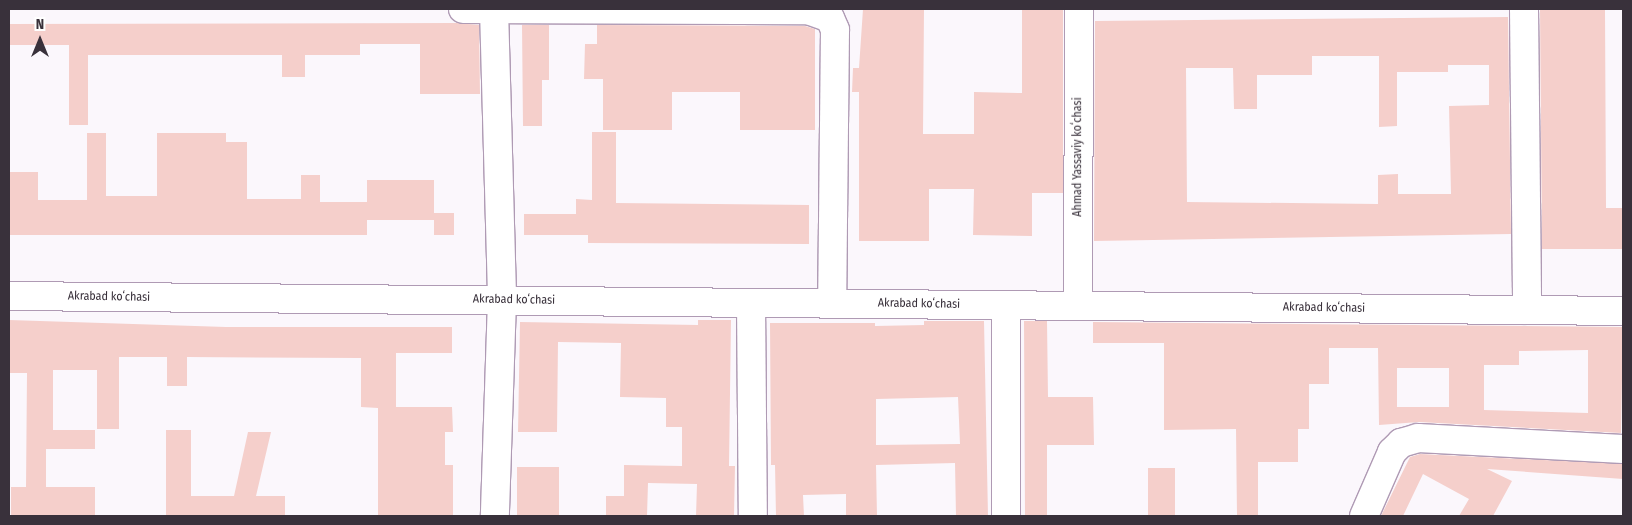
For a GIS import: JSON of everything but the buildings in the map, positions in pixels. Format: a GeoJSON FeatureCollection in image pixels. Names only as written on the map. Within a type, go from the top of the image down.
{"type":"FeatureCollection","features":[{"type":"Feature","properties":{"kind":"street"},"geometry":{"type":"LineString","coordinates":[[463,9],[808,10],[830,18],[835,30],[832,303]]}},
{"type":"Feature","properties":{"kind":"street"},"geometry":{"type":"LineString","coordinates":[[494,9],[502,300],[495,516]]}},
{"type":"Feature","properties":{"kind":"street","name":"Ahmad Yassaviy koʻchasi"},"geometry":{"type":"LineString","coordinates":[[1078,306],[1079,9]]}},
{"type":"Feature","properties":{"kind":"street"},"geometry":{"type":"LineString","coordinates":[[1524,9],[1527,310]]}},
{"type":"Feature","properties":{"kind":"street","name":"Akrabad koʻchasi"},"geometry":{"type":"LineString","coordinates":[[9,296],[1623,311]]}},
{"type":"Feature","properties":{"kind":"street"},"geometry":{"type":"LineString","coordinates":[[751,302],[753,516]]}},
{"type":"Feature","properties":{"kind":"street"},"geometry":{"type":"LineString","coordinates":[[1006,305],[1006,516]]}},
{"type":"Feature","properties":{"kind":"street"},"geometry":{"type":"LineString","coordinates":[[1364,516],[1392,452],[1401,443],[1418,438],[1623,449]]}}]}
